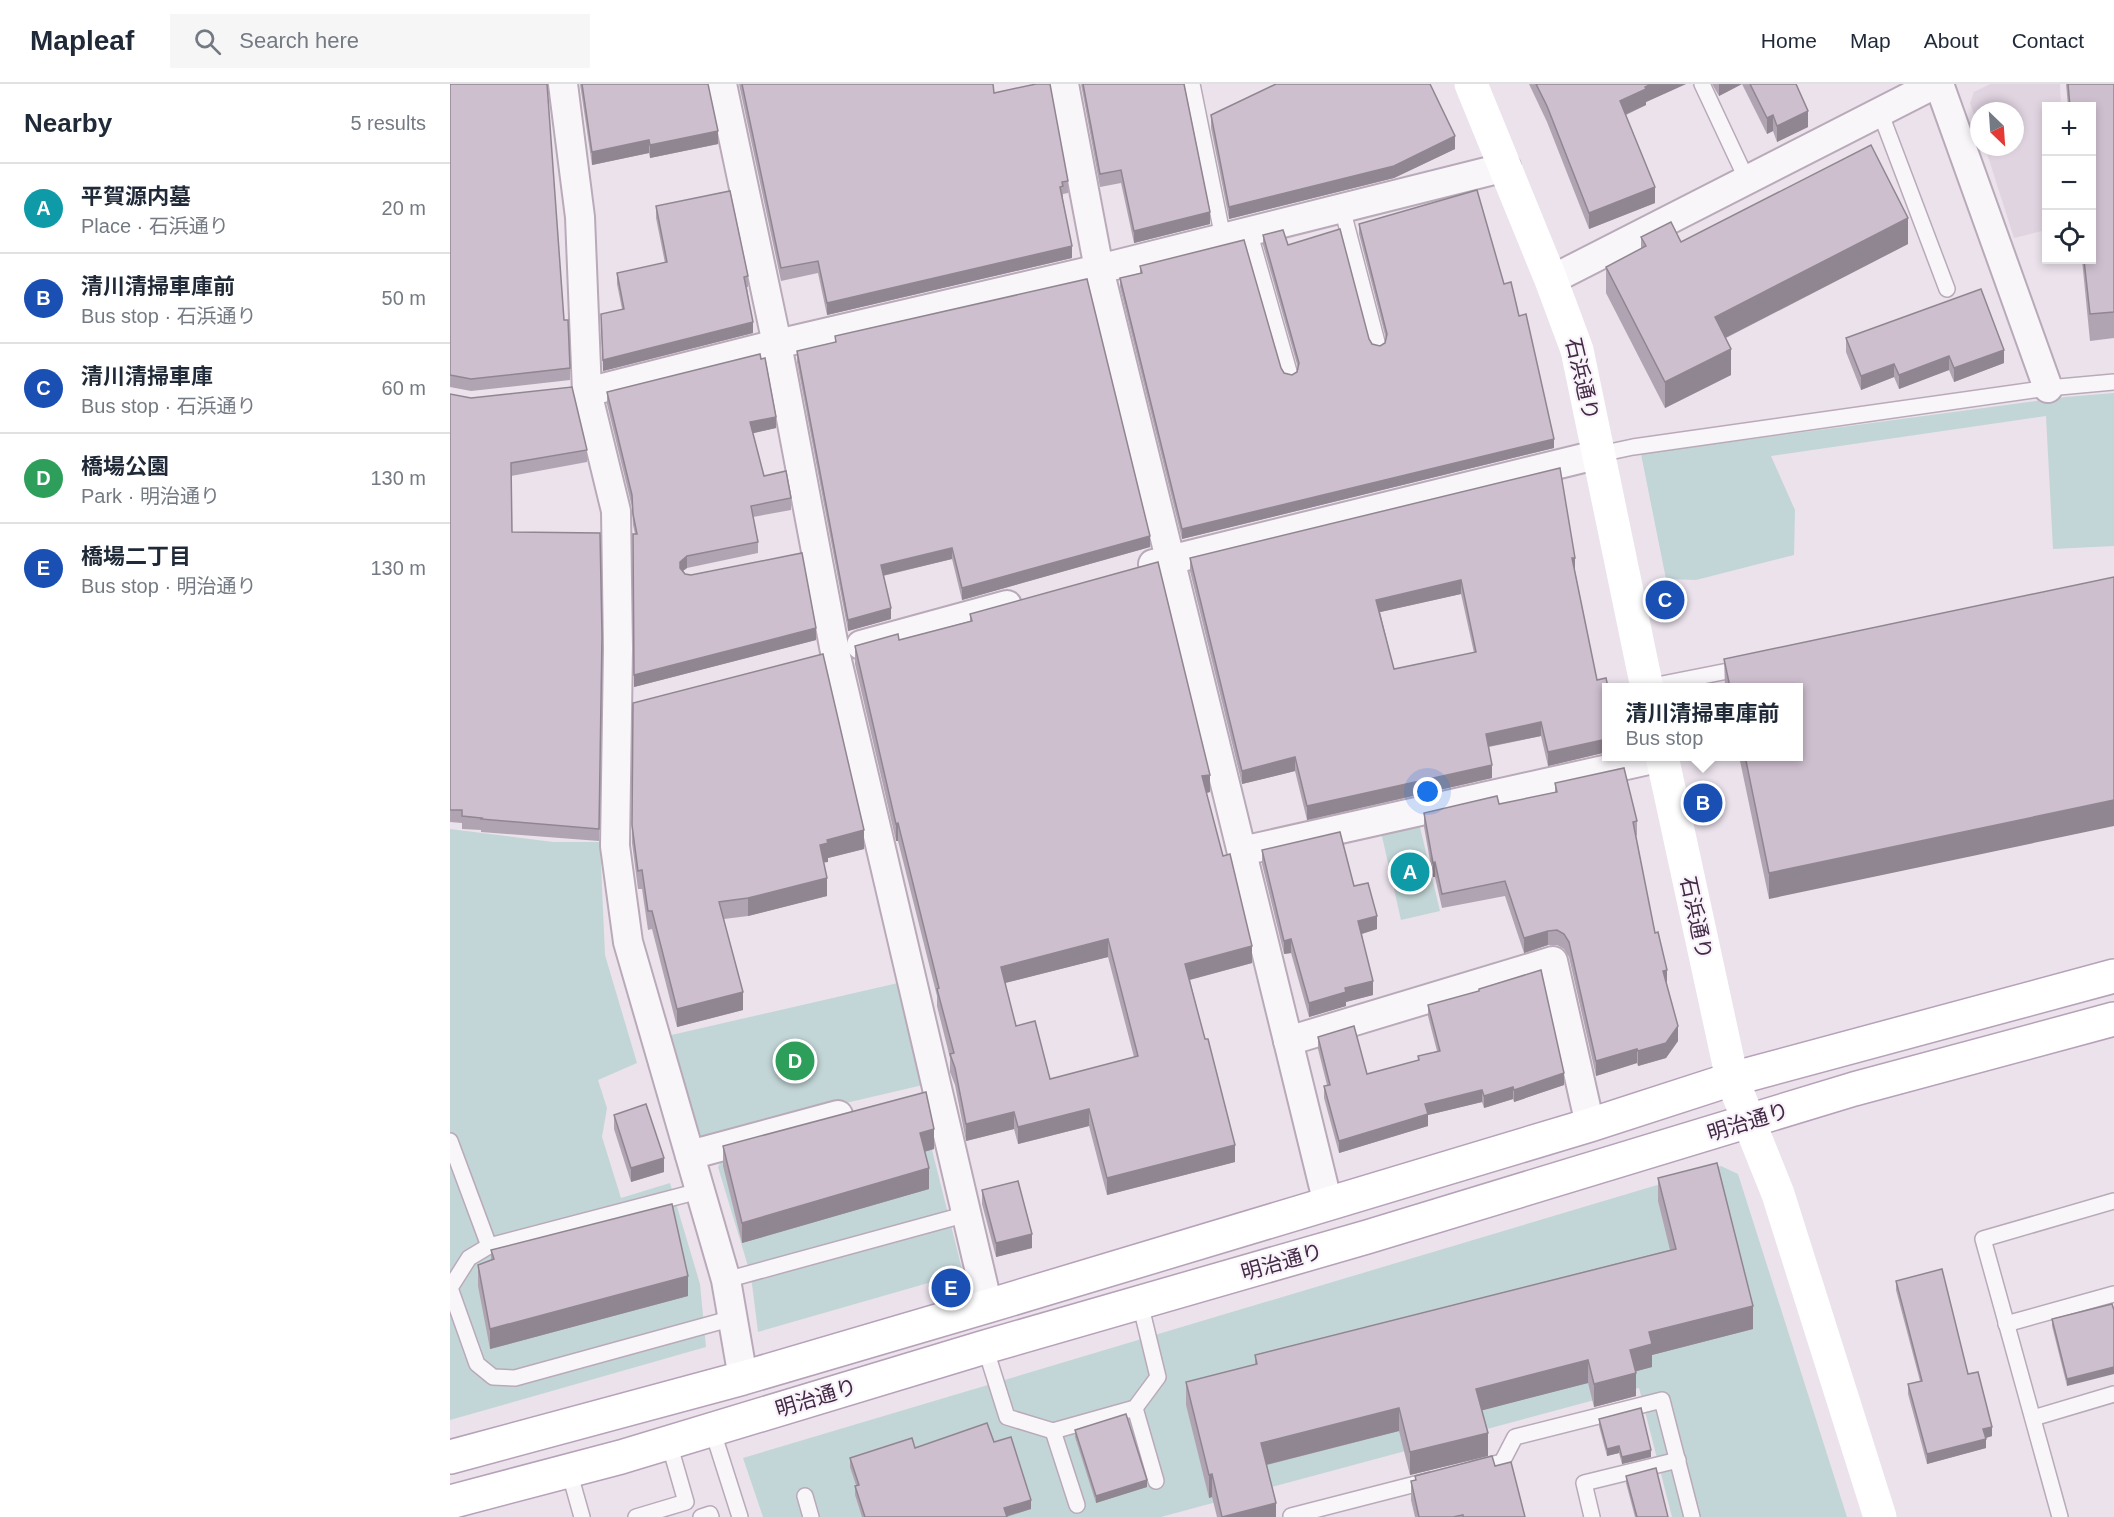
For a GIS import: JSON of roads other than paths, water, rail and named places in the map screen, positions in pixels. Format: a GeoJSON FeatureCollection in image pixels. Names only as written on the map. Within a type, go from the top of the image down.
{"type":"FeatureCollection","features":[{"type":"Feature","properties":{"kind":"main road","name":"石浜通り"},"geometry":{"type":"LineString","coordinates":[[1471,84],[1577,350],[1646,683]]}},
{"type":"Feature","properties":{"kind":"main road","name":"石浜通り"},"geometry":{"type":"LineString","coordinates":[[1663,761],[1732,1079],[1778,1194],[1880,1517]]}},
{"type":"Feature","properties":{"kind":"main road","name":"明治通り"},"geometry":{"type":"LineString","coordinates":[[450,1457],[743,1378],[988,1306],[1590,1125],[1732,1079],[2114,976]]}},
{"type":"Feature","properties":{"kind":"main road","name":"明治通り"},"geometry":{"type":"LineString","coordinates":[[450,1502],[669,1443],[986,1347],[1367,1238],[1854,1089],[2114,1019]]}},
{"type":"Feature","properties":{"kind":"street"},"geometry":{"type":"LineString","coordinates":[[563,84],[580,217],[583,390],[616,511],[629,705],[615,846],[628,942],[726,1281],[743,1378]]}},
{"type":"Feature","properties":{"kind":"street"},"geometry":{"type":"LineString","coordinates":[[722,84],[777,344],[811,553],[824,655],[928,1092],[967,1214],[988,1306]]}},
{"type":"Feature","properties":{"kind":"street"},"geometry":{"type":"LineString","coordinates":[[1064,84],[1099,269],[1328,1204]]}},
{"type":"Feature","properties":{"kind":"street"},"geometry":{"type":"LineString","coordinates":[[1551,280],[1937,84],[2048,388]]}},
{"type":"Feature","properties":{"kind":"street"},"geometry":{"type":"LineString","coordinates":[[583,390],[1099,269],[1506,167]]}},
{"type":"Feature","properties":{"kind":"street"},"geometry":{"type":"LineString","coordinates":[[1128,571],[1600,454]]}},
{"type":"Feature","properties":{"kind":"street"},"geometry":{"type":"LineString","coordinates":[[824,655],[1031,598]]}},
{"type":"Feature","properties":{"kind":"street"},"geometry":{"type":"LineString","coordinates":[[1242,851],[1644,761]]}},
{"type":"Feature","properties":{"kind":"street"},"geometry":{"type":"LineString","coordinates":[[1288,1041],[1553,961],[1590,1125]]}},
{"type":"Feature","properties":{"kind":"street"},"geometry":{"type":"LineString","coordinates":[[690,1155],[861,1110]]}},
{"type":"Feature","properties":{"kind":"lane"},"geometry":{"type":"LineString","coordinates":[[1192,84],[1236,234],[1290,375]]}},
{"type":"Feature","properties":{"kind":"lane"},"geometry":{"type":"LineString","coordinates":[[1702,84],[1747,180]]}},
{"type":"Feature","properties":{"kind":"lane"},"geometry":{"type":"LineString","coordinates":[[1880,112],[1947,289]]}},
{"type":"Feature","properties":{"kind":"lane"},"geometry":{"type":"LineString","coordinates":[[1342,208],[1378,346]]}},
{"type":"Feature","properties":{"kind":"lane"},"geometry":{"type":"LineString","coordinates":[[1600,454],[1633,447],[2048,388],[2114,382]]}},
{"type":"Feature","properties":{"kind":"lane"},"geometry":{"type":"LineString","coordinates":[[1667,683],[1763,664]]}},
{"type":"Feature","properties":{"kind":"lane"},"geometry":{"type":"LineString","coordinates":[[450,1141],[489,1246]]}},
{"type":"Feature","properties":{"kind":"lane"},"geometry":{"type":"LineString","coordinates":[[699,1191],[489,1246],[469,1258],[450,1288],[477,1364],[493,1377],[515,1378],[733,1318]]}},
{"type":"Feature","properties":{"kind":"lane"},"geometry":{"type":"LineString","coordinates":[[2061,1517],[1983,1239],[2114,1201]]}},
{"type":"Feature","properties":{"kind":"lane"},"geometry":{"type":"LineString","coordinates":[[726,1281],[967,1214]]}},
{"type":"Feature","properties":{"kind":"lane"},"geometry":{"type":"LineString","coordinates":[[2006,1324],[2114,1294]]}},
{"type":"Feature","properties":{"kind":"lane"},"geometry":{"type":"LineString","coordinates":[[986,1347],[1007,1417],[1053,1431],[1135,1408],[1158,1377],[1140,1303]]}},
{"type":"Feature","properties":{"kind":"lane"},"geometry":{"type":"LineString","coordinates":[[2033,1418],[2114,1394]]}},
{"type":"Feature","properties":{"kind":"lane"},"geometry":{"type":"LineString","coordinates":[[1291,1516],[1503,1462],[1515,1437],[1662,1400],[1692,1517]]}},
{"type":"Feature","properties":{"kind":"lane"},"geometry":{"type":"LineString","coordinates":[[1135,1408],[1156,1482]]}},
{"type":"Feature","properties":{"kind":"lane"},"geometry":{"type":"LineString","coordinates":[[712,1429],[740,1517]]}},
{"type":"Feature","properties":{"kind":"lane"},"geometry":{"type":"LineString","coordinates":[[1053,1431],[1077,1505]]}},
{"type":"Feature","properties":{"kind":"lane"},"geometry":{"type":"LineString","coordinates":[[636,1517],[688,1510],[669,1443]]}},
{"type":"Feature","properties":{"kind":"lane"},"geometry":{"type":"LineString","coordinates":[[1593,1517],[1584,1483],[1678,1460]]}},
{"type":"Feature","properties":{"kind":"lane"},"geometry":{"type":"LineString","coordinates":[[569,1471],[582,1517]]}},
{"type":"Feature","properties":{"kind":"lane"},"geometry":{"type":"LineString","coordinates":[[805,1496],[811,1517]]}},
{"type":"Feature","properties":{"kind":"lane"},"geometry":{"type":"LineString","coordinates":[[701,1517],[710,1514],[711,1517]]}},
{"type":"Feature","properties":{"kind":"place","name":"清川清掃車庫"},"geometry":{"type":"Point","coordinates":[1665,600]}},
{"type":"Feature","properties":{"kind":"place","name":"清川清掃車庫前"},"geometry":{"type":"Point","coordinates":[1703,803]}},
{"type":"Feature","properties":{"kind":"place","name":"平賀源内墓"},"geometry":{"type":"Point","coordinates":[1410,872]}},
{"type":"Feature","properties":{"kind":"place","name":"橋場公園"},"geometry":{"type":"Point","coordinates":[795,1061]}},
{"type":"Feature","properties":{"kind":"place","name":"橋場二丁目"},"geometry":{"type":"Point","coordinates":[951,1288]}}]}
